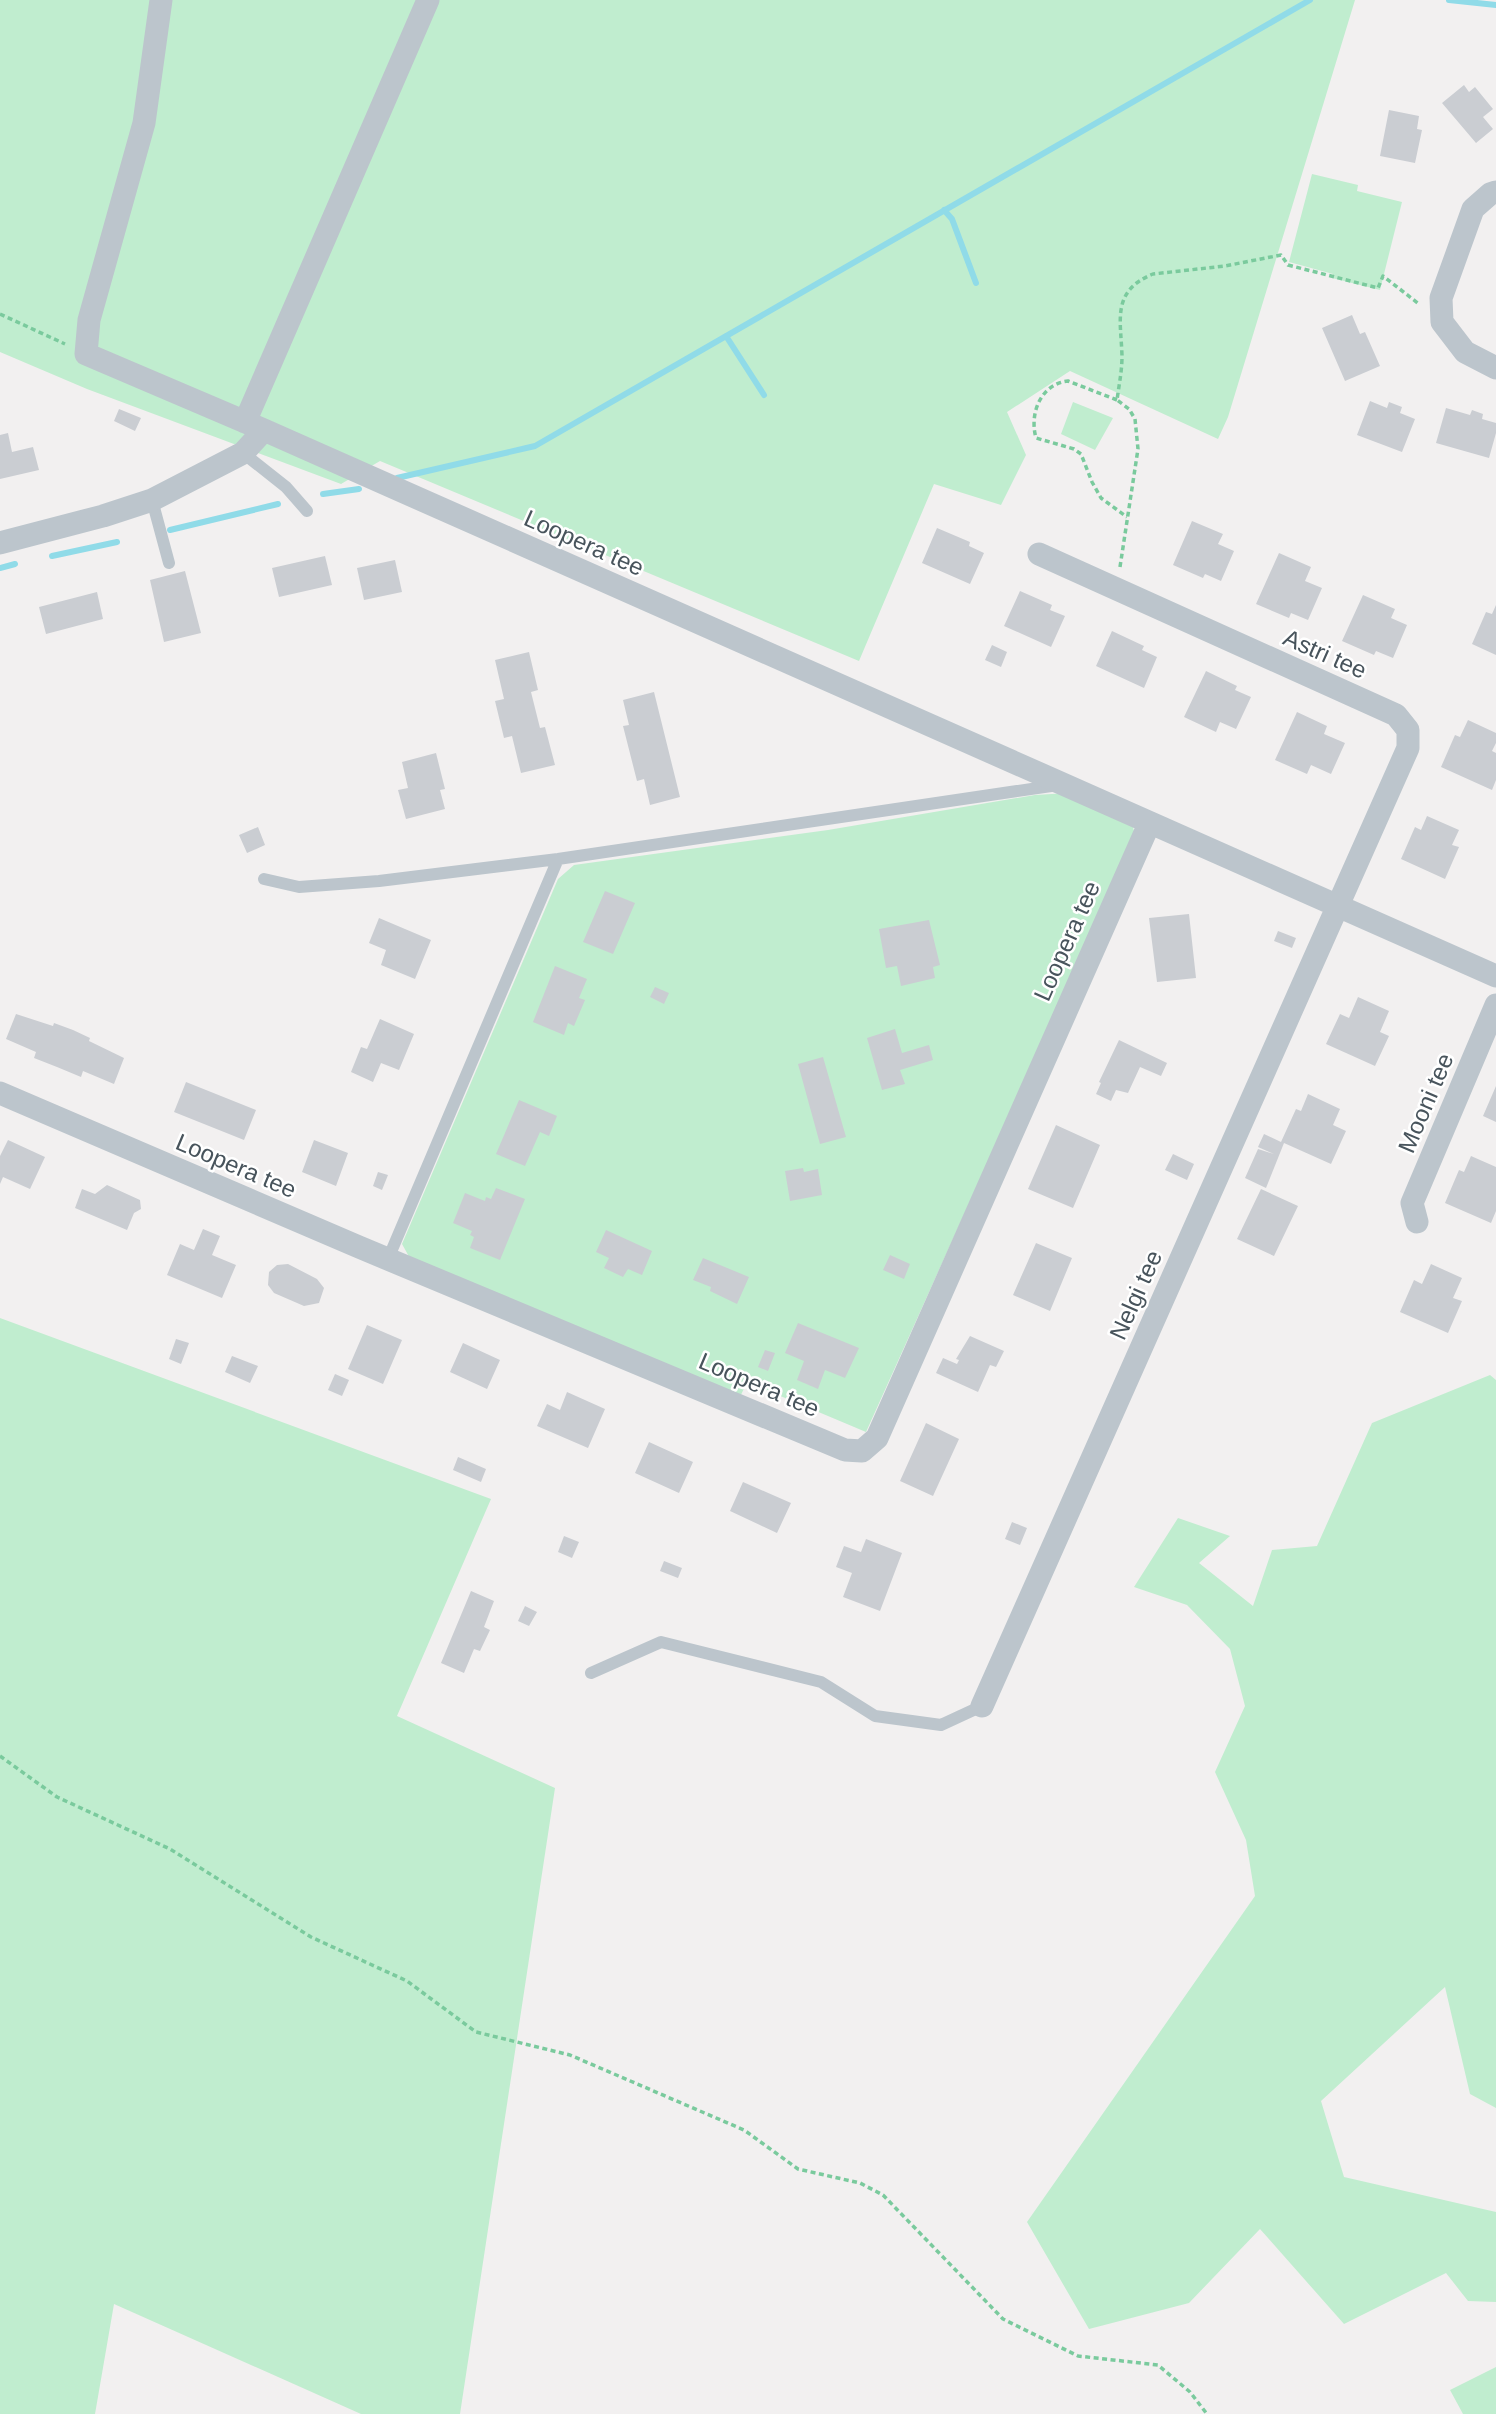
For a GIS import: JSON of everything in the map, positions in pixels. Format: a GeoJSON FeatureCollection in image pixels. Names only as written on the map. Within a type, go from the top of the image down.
{"type":"FeatureCollection","features":[{"type":"Feature","properties":{"kind":"street"},"geometry":{"type":"LineString","coordinates":[[86,354],[89,320],[145,123],[161,0]]}},
{"type":"Feature","properties":{"kind":"street"},"geometry":{"type":"LineString","coordinates":[[0,543],[152,500],[243,453],[428,0]]}},
{"type":"Feature","properties":{"kind":"street"},"geometry":{"type":"LineString","coordinates":[[1496,192],[1489,194],[1473,209],[1441,298],[1442,323],[1465,352],[1496,368]]}},
{"type":"Feature","properties":{"kind":"street","name":"Loopera tee"},"geometry":{"type":"LineString","coordinates":[[86,354],[255,426],[1496,976]]}},
{"type":"Feature","properties":{"kind":"street","name":"Astri tee"},"geometry":{"type":"LineString","coordinates":[[1039,554],[1396,715],[1408,730],[1408,748],[1337,906]]}},
{"type":"Feature","properties":{"kind":"street","name":"Loopera tee"},"geometry":{"type":"LineString","coordinates":[[0,1093],[845,1450],[862,1451],[877,1438],[1149,824]]}},
{"type":"Feature","properties":{"kind":"street","name":"Nelgi tee"},"geometry":{"type":"LineString","coordinates":[[982,1706],[1337,906]]}},
{"type":"Feature","properties":{"kind":"street","name":"Mooni tee"},"geometry":{"type":"LineString","coordinates":[[1417,1222],[1412,1203],[1496,1005]]}},
{"type":"Feature","properties":{"kind":"lane"},"geometry":{"type":"LineString","coordinates":[[243,453],[286,487],[307,511]]}},
{"type":"Feature","properties":{"kind":"lane"},"geometry":{"type":"LineString","coordinates":[[152,500],[169,563]]}},
{"type":"Feature","properties":{"kind":"lane"},"geometry":{"type":"LineString","coordinates":[[264,879],[299,887],[379,881],[558,859],[1066,784]]}},
{"type":"Feature","properties":{"kind":"lane"},"geometry":{"type":"LineString","coordinates":[[388,1259],[558,859]]}},
{"type":"Feature","properties":{"kind":"lane"},"geometry":{"type":"LineString","coordinates":[[590,1673],[661,1642],[821,1682],[875,1716],[941,1726],[982,1706]]}},
{"type":"Feature","properties":{"kind":"path"},"geometry":{"type":"LineString","coordinates":[[1117,400],[1122,362],[1119,316],[1122,303],[1128,290],[1142,278],[1153,274],[1224,266],[1281,255],[1289,265],[1378,288],[1383,276],[1426,309],[1442,317]]}},
{"type":"Feature","properties":{"kind":"path"},"geometry":{"type":"LineString","coordinates":[[0,314],[86,354]]}},
{"type":"Feature","properties":{"kind":"path"},"geometry":{"type":"LineString","coordinates":[[1118,590],[1138,449],[1137,429],[1129,410],[1117,400],[1068,381],[1059,382],[1046,390],[1040,398],[1034,419],[1036,438],[1081,454],[1101,498],[1127,517]]}},
{"type":"Feature","properties":{"kind":"path"},"geometry":{"type":"LineString","coordinates":[[0,1756],[57,1797],[170,1849],[311,1937],[407,1981],[476,2032],[570,2055],[744,2130],[798,2169],[860,2183],[883,2195],[1003,2319],[1078,2356],[1158,2365],[1190,2392],[1207,2414]]}},
{"type":"Feature","properties":{"kind":"green space"},"geometry":{"type":"Polygon","coordinates":[[[0,0],[1355,0],[1228,417],[1218,439],[1070,371],[1007,412],[1026,455],[1001,505],[934,484],[859,661],[380,461],[341,484],[87,389],[0,352],[0,0]]]}},
{"type":"Feature","properties":{"kind":"green space"},"geometry":{"type":"Polygon","coordinates":[[[1312,174],[1358,185],[1357,191],[1402,202],[1380,290],[1332,278],[1333,274],[1289,262],[1312,174]]]}},
{"type":"Feature","properties":{"kind":"green space"},"geometry":{"type":"Polygon","coordinates":[[[1073,402],[1113,418],[1095,450],[1061,434],[1073,402]]]}},
{"type":"Feature","properties":{"kind":"green space"},"geometry":{"type":"Polygon","coordinates":[[[1069,793],[1133,827],[1135,835],[866,1432],[747,1382],[740,1397],[412,1262],[402,1244],[558,879],[574,865],[828,830],[1035,795],[1069,793]]]}},
{"type":"Feature","properties":{"kind":"green space"},"geometry":{"type":"Polygon","coordinates":[[[0,1318],[491,1499],[397,1716],[555,1788],[460,2414],[361,2414],[114,2304],[95,2414],[0,2414],[0,1318]]]}},
{"type":"Feature","properties":{"kind":"green space"},"geometry":{"type":"Polygon","coordinates":[[[1490,1375],[1496,1380],[1496,2108],[1470,2094],[1445,1987],[1321,2101],[1344,2177],[1496,2212],[1496,2302],[1468,2301],[1446,2273],[1344,2324],[1260,2229],[1189,2303],[1089,2329],[1027,2222],[1255,1896],[1246,1840],[1215,1772],[1245,1706],[1230,1649],[1187,1605],[1134,1587],[1178,1518],[1230,1536],[1199,1563],[1253,1606],[1272,1550],[1317,1546],[1372,1423],[1490,1375]]]}},
{"type":"Feature","properties":{"kind":"green space"},"geometry":{"type":"Polygon","coordinates":[[[1496,2367],[1496,2414],[1463,2414],[1450,2390],[1496,2367]]]}},
{"type":"Feature","properties":{"kind":"building"},"geometry":{"type":"Polygon","coordinates":[[[1464,85],[1469,92],[1475,87],[1493,109],[1483,117],[1493,129],[1476,143],[1442,103],[1464,85]]]}},
{"type":"Feature","properties":{"kind":"building"},"geometry":{"type":"Polygon","coordinates":[[[1389,110],[1419,116],[1417,129],[1422,130],[1415,163],[1380,156],[1389,110]]]}},
{"type":"Feature","properties":{"kind":"building"},"geometry":{"type":"Polygon","coordinates":[[[1352,315],[1360,334],[1365,332],[1380,366],[1345,381],[1322,328],[1352,315]]]}},
{"type":"Feature","properties":{"kind":"building"},"geometry":{"type":"Polygon","coordinates":[[[1370,401],[1387,408],[1389,402],[1402,407],[1400,413],[1415,419],[1402,452],[1357,435],[1370,401]]]}},
{"type":"Feature","properties":{"kind":"building"},"geometry":{"type":"Polygon","coordinates":[[[1446,408],[1470,415],[1472,410],[1483,414],[1482,419],[1496,423],[1489,458],[1436,443],[1446,408]]]}},
{"type":"Feature","properties":{"kind":"building"},"geometry":{"type":"Polygon","coordinates":[[[119,409],[141,418],[135,431],[114,421],[119,409]]]}},
{"type":"Feature","properties":{"kind":"building"},"geometry":{"type":"Polygon","coordinates":[[[8,433],[12,452],[33,447],[39,470],[0,479],[0,435],[8,433]]]}},
{"type":"Feature","properties":{"kind":"building"},"geometry":{"type":"Polygon","coordinates":[[[1192,521],[1223,534],[1218,544],[1234,551],[1221,581],[1205,574],[1203,578],[1173,565],[1192,521]]]}},
{"type":"Feature","properties":{"kind":"building"},"geometry":{"type":"Polygon","coordinates":[[[937,528],[970,542],[969,546],[984,553],[970,584],[922,563],[937,528]]]}},
{"type":"Feature","properties":{"kind":"building"},"geometry":{"type":"Polygon","coordinates":[[[1279,553],[1311,567],[1305,581],[1322,588],[1308,620],[1291,613],[1289,618],[1256,604],[1279,553]]]}},
{"type":"Feature","properties":{"kind":"building"},"geometry":{"type":"Polygon","coordinates":[[[325,556],[332,585],[279,597],[272,568],[325,556]]]}},
{"type":"Feature","properties":{"kind":"building"},"geometry":{"type":"Polygon","coordinates":[[[395,560],[402,592],[364,600],[357,568],[395,560]]]}},
{"type":"Feature","properties":{"kind":"building"},"geometry":{"type":"Polygon","coordinates":[[[185,571],[201,633],[164,642],[150,580],[185,571]]]}},
{"type":"Feature","properties":{"kind":"building"},"geometry":{"type":"Polygon","coordinates":[[[1020,591],[1052,605],[1050,610],[1065,616],[1051,647],[1004,626],[1020,591]]]}},
{"type":"Feature","properties":{"kind":"building"},"geometry":{"type":"Polygon","coordinates":[[[97,592],[103,619],[46,634],[39,607],[97,592]]]}},
{"type":"Feature","properties":{"kind":"building"},"geometry":{"type":"Polygon","coordinates":[[[1363,595],[1395,609],[1391,618],[1407,625],[1393,658],[1376,651],[1374,655],[1342,641],[1363,595]]]}},
{"type":"Feature","properties":{"kind":"building"},"geometry":{"type":"Polygon","coordinates":[[[1496,605],[1496,655],[1472,644],[1486,612],[1492,614],[1496,605]]]}},
{"type":"Feature","properties":{"kind":"building"},"geometry":{"type":"Polygon","coordinates":[[[1112,631],[1144,646],[1142,650],[1157,657],[1144,688],[1096,666],[1112,631]]]}},
{"type":"Feature","properties":{"kind":"building"},"geometry":{"type":"Polygon","coordinates":[[[992,645],[1007,652],[1001,667],[985,660],[992,645]]]}},
{"type":"Feature","properties":{"kind":"building"},"geometry":{"type":"Polygon","coordinates":[[[529,652],[538,690],[531,692],[540,728],[545,727],[555,765],[521,773],[512,736],[504,738],[495,701],[504,699],[495,660],[529,652]]]}},
{"type":"Feature","properties":{"kind":"building"},"geometry":{"type":"Polygon","coordinates":[[[1206,671],[1237,686],[1235,690],[1251,697],[1236,729],[1220,722],[1216,732],[1184,717],[1206,671]]]}},
{"type":"Feature","properties":{"kind":"building"},"geometry":{"type":"Polygon","coordinates":[[[654,692],[680,797],[650,805],[644,779],[637,781],[623,726],[629,725],[623,700],[654,692]]]}},
{"type":"Feature","properties":{"kind":"building"},"geometry":{"type":"Polygon","coordinates":[[[1297,712],[1327,726],[1324,734],[1345,743],[1331,774],[1311,765],[1307,774],[1275,760],[1297,712]]]}},
{"type":"Feature","properties":{"kind":"building"},"geometry":{"type":"Polygon","coordinates":[[[1468,720],[1496,733],[1496,743],[1492,751],[1496,753],[1496,780],[1492,790],[1441,767],[1455,735],[1460,737],[1468,720]]]}},
{"type":"Feature","properties":{"kind":"building"},"geometry":{"type":"Polygon","coordinates":[[[436,753],[445,789],[440,790],[445,809],[406,819],[398,790],[408,788],[402,762],[436,753]]]}},
{"type":"Feature","properties":{"kind":"building"},"geometry":{"type":"Polygon","coordinates":[[[1427,816],[1459,830],[1452,845],[1459,847],[1445,879],[1401,859],[1415,827],[1421,830],[1427,816]]]}},
{"type":"Feature","properties":{"kind":"building"},"geometry":{"type":"Polygon","coordinates":[[[258,827],[265,845],[247,853],[239,835],[258,827]]]}},
{"type":"Feature","properties":{"kind":"building"},"geometry":{"type":"Polygon","coordinates":[[[605,891],[635,903],[613,954],[583,942],[605,891]]]}},
{"type":"Feature","properties":{"kind":"building"},"geometry":{"type":"Polygon","coordinates":[[[1189,914],[1196,978],[1157,982],[1149,918],[1189,914]]]}},
{"type":"Feature","properties":{"kind":"building"},"geometry":{"type":"Polygon","coordinates":[[[379,918],[431,940],[415,979],[381,965],[386,950],[369,943],[379,918]]]}},
{"type":"Feature","properties":{"kind":"building"},"geometry":{"type":"Polygon","coordinates":[[[929,920],[940,965],[933,967],[935,978],[901,986],[897,966],[886,968],[879,929],[929,920]]]}},
{"type":"Feature","properties":{"kind":"building"},"geometry":{"type":"Polygon","coordinates":[[[1278,931],[1296,938],[1292,948],[1274,941],[1278,931]]]}},
{"type":"Feature","properties":{"kind":"building"},"geometry":{"type":"Polygon","coordinates":[[[555,966],[587,979],[579,998],[585,1000],[574,1026],[568,1023],[564,1035],[533,1022],[555,966]]]}},
{"type":"Feature","properties":{"kind":"building"},"geometry":{"type":"Polygon","coordinates":[[[655,987],[669,993],[664,1004],[650,997],[655,987]]]}},
{"type":"Feature","properties":{"kind":"building"},"geometry":{"type":"Polygon","coordinates":[[[1358,997],[1389,1011],[1380,1032],[1389,1036],[1375,1066],[1326,1044],[1340,1014],[1349,1018],[1358,997]]]}},
{"type":"Feature","properties":{"kind":"building"},"geometry":{"type":"Polygon","coordinates":[[[16,1014],[73,1030],[124,1058],[114,1084],[83,1071],[81,1077],[34,1058],[36,1052],[6,1039],[16,1014]]]}},
{"type":"Feature","properties":{"kind":"building"},"geometry":{"type":"Polygon","coordinates":[[[380,1019],[414,1034],[399,1070],[381,1063],[373,1082],[351,1072],[361,1047],[367,1049],[380,1019]]]}},
{"type":"Feature","properties":{"kind":"building"},"geometry":{"type":"Polygon","coordinates":[[[895,1029],[902,1053],[929,1045],[933,1060],[900,1070],[905,1084],[882,1090],[867,1038],[895,1029]]]}},
{"type":"Feature","properties":{"kind":"building"},"geometry":{"type":"Polygon","coordinates":[[[1119,1040],[1167,1063],[1161,1076],[1140,1067],[1128,1093],[1116,1090],[1111,1101],[1096,1094],[1119,1040]]]}},
{"type":"Feature","properties":{"kind":"building"},"geometry":{"type":"Polygon","coordinates":[[[823,1057],[846,1137],[820,1144],[798,1064],[823,1057]]]}},
{"type":"Feature","properties":{"kind":"building"},"geometry":{"type":"Polygon","coordinates":[[[186,1082],[256,1110],[244,1140],[174,1112],[186,1082]]]}},
{"type":"Feature","properties":{"kind":"building"},"geometry":{"type":"Polygon","coordinates":[[[1496,1086],[1496,1122],[1483,1116],[1496,1086]]]}},
{"type":"Feature","properties":{"kind":"building"},"geometry":{"type":"Polygon","coordinates":[[[1308,1094],[1340,1109],[1333,1125],[1346,1131],[1331,1164],[1284,1143],[1266,1188],[1245,1178],[1258,1149],[1274,1154],[1258,1147],[1264,1134],[1281,1142],[1296,1109],[1301,1111],[1308,1094]]]}},
{"type":"Feature","properties":{"kind":"building"},"geometry":{"type":"Polygon","coordinates":[[[519,1100],[557,1116],[549,1136],[540,1132],[525,1166],[496,1154],[519,1100]]]}},
{"type":"Feature","properties":{"kind":"building"},"geometry":{"type":"Polygon","coordinates":[[[1056,1125],[1100,1145],[1073,1208],[1028,1189],[1056,1125]]]}},
{"type":"Feature","properties":{"kind":"building"},"geometry":{"type":"Polygon","coordinates":[[[8,1140],[45,1157],[30,1189],[3,1177],[0,1184],[0,1156],[8,1140]]]}},
{"type":"Feature","properties":{"kind":"building"},"geometry":{"type":"Polygon","coordinates":[[[314,1140],[348,1153],[336,1186],[302,1172],[314,1140]]]}},
{"type":"Feature","properties":{"kind":"building"},"geometry":{"type":"Polygon","coordinates":[[[1173,1154],[1194,1164],[1187,1180],[1165,1170],[1173,1154]]]}},
{"type":"Feature","properties":{"kind":"building"},"geometry":{"type":"Polygon","coordinates":[[[1471,1156],[1496,1167],[1496,1211],[1491,1223],[1445,1203],[1459,1170],[1464,1172],[1471,1156]]]}},
{"type":"Feature","properties":{"kind":"building"},"geometry":{"type":"Polygon","coordinates":[[[803,1168],[804,1172],[818,1169],[822,1195],[790,1201],[785,1171],[803,1168]]]}},
{"type":"Feature","properties":{"kind":"building"},"geometry":{"type":"Polygon","coordinates":[[[378,1172],[388,1175],[382,1190],[373,1186],[378,1172]]]}},
{"type":"Feature","properties":{"kind":"building"},"geometry":{"type":"Polygon","coordinates":[[[107,1185],[140,1200],[141,1209],[134,1213],[127,1230],[75,1208],[82,1189],[95,1194],[107,1185]]]}},
{"type":"Feature","properties":{"kind":"building"},"geometry":{"type":"Polygon","coordinates":[[[496,1188],[525,1199],[500,1260],[470,1248],[474,1237],[470,1235],[472,1231],[453,1223],[465,1193],[485,1201],[486,1197],[491,1199],[496,1188]]]}},
{"type":"Feature","properties":{"kind":"building"},"geometry":{"type":"Polygon","coordinates":[[[1261,1189],[1298,1206],[1274,1256],[1237,1239],[1261,1189]]]}},
{"type":"Feature","properties":{"kind":"building"},"geometry":{"type":"Polygon","coordinates":[[[203,1229],[220,1236],[212,1255],[236,1265],[222,1298],[167,1275],[180,1244],[194,1250],[203,1229]]]}},
{"type":"Feature","properties":{"kind":"building"},"geometry":{"type":"Polygon","coordinates":[[[606,1230],[652,1251],[642,1275],[628,1269],[623,1277],[604,1268],[609,1258],[596,1252],[606,1230]]]}},
{"type":"Feature","properties":{"kind":"building"},"geometry":{"type":"Polygon","coordinates":[[[1036,1243],[1072,1258],[1050,1311],[1013,1295],[1036,1243]]]}},
{"type":"Feature","properties":{"kind":"building"},"geometry":{"type":"Polygon","coordinates":[[[890,1255],[910,1264],[904,1279],[883,1270],[890,1255]]]}},
{"type":"Feature","properties":{"kind":"building"},"geometry":{"type":"Polygon","coordinates":[[[703,1258],[749,1277],[737,1304],[710,1291],[711,1287],[693,1280],[703,1258]]]}},
{"type":"Feature","properties":{"kind":"building"},"geometry":{"type":"Polygon","coordinates":[[[288,1264],[317,1279],[324,1288],[319,1303],[304,1306],[274,1293],[268,1285],[269,1272],[277,1265],[288,1264]]]}},
{"type":"Feature","properties":{"kind":"building"},"geometry":{"type":"Polygon","coordinates":[[[1431,1264],[1462,1278],[1453,1298],[1462,1301],[1448,1333],[1400,1312],[1414,1280],[1422,1284],[1431,1264]]]}},
{"type":"Feature","properties":{"kind":"building"},"geometry":{"type":"Polygon","coordinates":[[[798,1323],[859,1348],[845,1378],[825,1370],[818,1389],[797,1380],[804,1361],[785,1353],[798,1323]]]}},
{"type":"Feature","properties":{"kind":"building"},"geometry":{"type":"Polygon","coordinates":[[[367,1325],[402,1340],[383,1384],[348,1369],[367,1325]]]}},
{"type":"Feature","properties":{"kind":"building"},"geometry":{"type":"Polygon","coordinates":[[[970,1336],[1004,1351],[996,1367],[990,1365],[978,1392],[936,1373],[943,1358],[957,1364],[959,1360],[956,1359],[970,1336]]]}},
{"type":"Feature","properties":{"kind":"building"},"geometry":{"type":"Polygon","coordinates":[[[176,1339],[189,1343],[181,1364],[169,1359],[176,1339]]]}},
{"type":"Feature","properties":{"kind":"building"},"geometry":{"type":"Polygon","coordinates":[[[463,1343],[500,1360],[487,1389],[450,1372],[463,1343]]]}},
{"type":"Feature","properties":{"kind":"building"},"geometry":{"type":"Polygon","coordinates":[[[765,1350],[775,1353],[768,1371],[758,1367],[765,1350]]]}},
{"type":"Feature","properties":{"kind":"building"},"geometry":{"type":"Polygon","coordinates":[[[232,1356],[258,1366],[250,1383],[225,1372],[232,1356]]]}},
{"type":"Feature","properties":{"kind":"building"},"geometry":{"type":"Polygon","coordinates":[[[335,1374],[349,1380],[342,1396],[328,1390],[335,1374]]]}},
{"type":"Feature","properties":{"kind":"building"},"geometry":{"type":"Polygon","coordinates":[[[567,1392],[605,1409],[588,1448],[537,1426],[547,1404],[560,1410],[567,1392]]]}},
{"type":"Feature","properties":{"kind":"building"},"geometry":{"type":"Polygon","coordinates":[[[926,1423],[959,1439],[933,1496],[900,1481],[926,1423]]]}},
{"type":"Feature","properties":{"kind":"building"},"geometry":{"type":"Polygon","coordinates":[[[649,1442],[693,1462],[679,1493],[635,1473],[649,1442]]]}},
{"type":"Feature","properties":{"kind":"building"},"geometry":{"type":"Polygon","coordinates":[[[458,1457],[486,1469],[481,1482],[453,1470],[458,1457]]]}},
{"type":"Feature","properties":{"kind":"building"},"geometry":{"type":"Polygon","coordinates":[[[743,1482],[791,1503],[777,1533],[730,1511],[743,1482]]]}},
{"type":"Feature","properties":{"kind":"building"},"geometry":{"type":"Polygon","coordinates":[[[1012,1522],[1027,1528],[1020,1545],[1005,1539],[1012,1522]]]}},
{"type":"Feature","properties":{"kind":"building"},"geometry":{"type":"Polygon","coordinates":[[[564,1536],[579,1542],[572,1558],[558,1552],[564,1536]]]}},
{"type":"Feature","properties":{"kind":"building"},"geometry":{"type":"Polygon","coordinates":[[[866,1539],[902,1553],[880,1611],[843,1597],[852,1573],[836,1567],[844,1546],[861,1552],[866,1539]]]}},
{"type":"Feature","properties":{"kind":"building"},"geometry":{"type":"Polygon","coordinates":[[[664,1561],[682,1568],[678,1578],[660,1571],[664,1561]]]}},
{"type":"Feature","properties":{"kind":"building"},"geometry":{"type":"Polygon","coordinates":[[[471,1591],[494,1601],[484,1627],[490,1630],[480,1651],[474,1649],[464,1673],[441,1663],[471,1591]]]}},
{"type":"Feature","properties":{"kind":"building"},"geometry":{"type":"Polygon","coordinates":[[[525,1606],[537,1612],[529,1626],[518,1621],[525,1606]]]}},
{"type":"Feature","properties":{"kind":"waterway"},"geometry":{"type":"LineString","coordinates":[[397,478],[535,446],[1310,0]]}},
{"type":"Feature","properties":{"kind":"waterway"},"geometry":{"type":"LineString","coordinates":[[1449,0],[1496,5]]}},
{"type":"Feature","properties":{"kind":"waterway"},"geometry":{"type":"LineString","coordinates":[[944,210],[952,219],[976,283]]}},
{"type":"Feature","properties":{"kind":"waterway"},"geometry":{"type":"LineString","coordinates":[[726,336],[764,395]]}},
{"type":"Feature","properties":{"kind":"waterway"},"geometry":{"type":"LineString","coordinates":[[323,494],[359,489]]}},
{"type":"Feature","properties":{"kind":"waterway"},"geometry":{"type":"LineString","coordinates":[[170,530],[278,504]]}},
{"type":"Feature","properties":{"kind":"waterway"},"geometry":{"type":"LineString","coordinates":[[52,556],[117,542]]}},
{"type":"Feature","properties":{"kind":"waterway"},"geometry":{"type":"LineString","coordinates":[[0,568],[15,564]]}}]}
